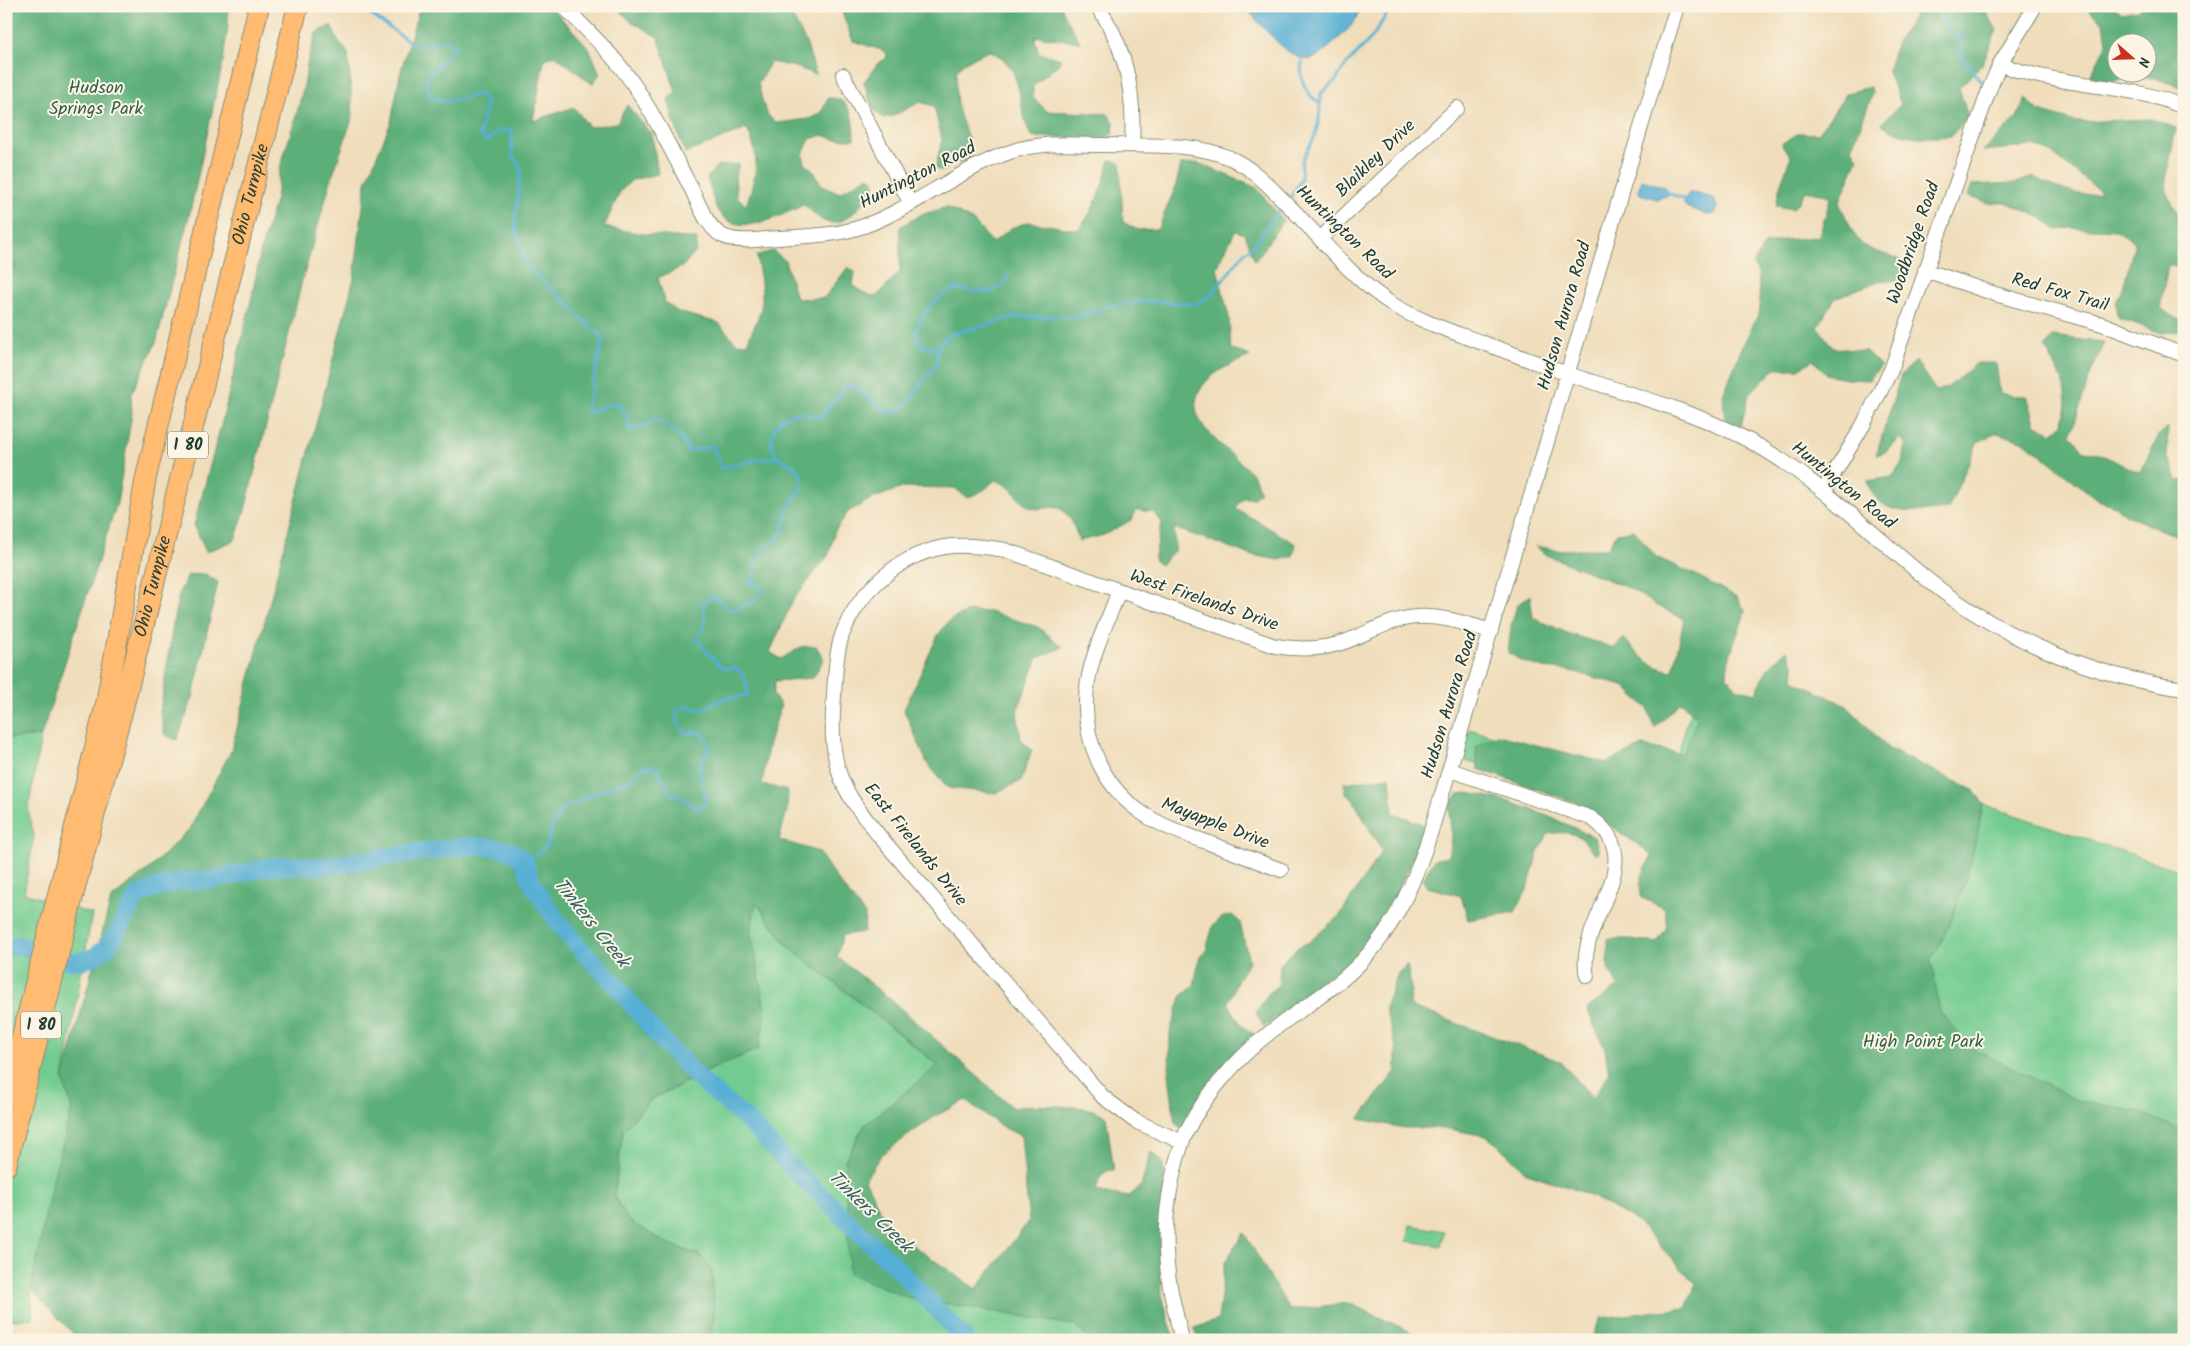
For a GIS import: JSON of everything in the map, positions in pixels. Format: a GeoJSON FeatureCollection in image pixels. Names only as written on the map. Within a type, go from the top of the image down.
{"type":"FeatureCollection","features":[{"type":"Feature","properties":{"kind":"highway","name":"Ohio Turnpike"},"geometry":{"type":"LineString","coordinates":[[6,1166],[106,704],[146,477],[260,6]]}},
{"type":"Feature","properties":{"kind":"highway","name":"Ohio Turnpike"},"geometry":{"type":"LineString","coordinates":[[6,1100],[69,882],[128,689],[298,6]]}},
{"type":"Feature","properties":{"kind":"street","name":"Huntington Road"},"geometry":{"type":"LineString","coordinates":[[563,6],[611,55],[634,86],[658,126],[709,222],[722,236],[736,239],[752,239],[839,233],[862,227],[985,163],[1020,149],[1060,144],[1132,145],[1194,149],[1232,159],[1256,173],[1367,285],[1392,304],[1423,321],[1567,374],[1661,403],[1722,427],[1775,456],[1824,490],[1934,584],[1991,623],[2040,649],[2092,669],[2128,679],[2184,689]]}},
{"type":"Feature","properties":{"kind":"street"},"geometry":{"type":"LineString","coordinates":[[1097,6],[1114,35],[1124,61],[1129,85],[1133,123],[1132,145]]}},
{"type":"Feature","properties":{"kind":"street","name":"Hudson Aurora Road"},"geometry":{"type":"LineString","coordinates":[[1182,1340],[1169,1281],[1166,1240],[1169,1198],[1182,1142],[1210,1094],[1241,1057],[1267,1034],[1342,980],[1363,960],[1398,912],[1410,887],[1428,843],[1677,6]]}},
{"type":"Feature","properties":{"kind":"street","name":"Woodbridge Road"},"geometry":{"type":"LineString","coordinates":[[1824,490],[1862,428],[1891,370],[1969,142],[2000,64],[2035,6]]}},
{"type":"Feature","properties":{"kind":"street"},"geometry":{"type":"LineString","coordinates":[[2000,64],[2017,71],[2042,77],[2130,91],[2163,99],[2184,108]]}},
{"type":"Feature","properties":{"kind":"street"},"geometry":{"type":"LineString","coordinates":[[842,75],[910,202]]}},
{"type":"Feature","properties":{"kind":"street","name":"Blaikley Drive"},"geometry":{"type":"LineString","coordinates":[[1321,238],[1458,108]]}},
{"type":"Feature","properties":{"kind":"street","name":"Red Fox Trail"},"geometry":{"type":"LineString","coordinates":[[1925,270],[1994,294],[2102,324],[2184,354]]}},
{"type":"Feature","properties":{"kind":"street","name":"East Firelands Drive"},"geometry":{"type":"LineString","coordinates":[[1024,557],[1005,550],[980,545],[950,546],[904,562],[881,578],[867,593],[849,620],[842,637],[837,660],[832,741],[836,763],[848,793],[858,810],[1103,1097],[1135,1121],[1182,1142]]}},
{"type":"Feature","properties":{"kind":"street","name":"West Firelands Drive"},"geometry":{"type":"LineString","coordinates":[[1024,557],[1258,642],[1287,648],[1306,649],[1336,645],[1382,625],[1416,617],[1450,619],[1492,631]]}},
{"type":"Feature","properties":{"kind":"street","name":"Mayapple Drive"},"geometry":{"type":"LineString","coordinates":[[1119,591],[1093,662],[1086,695],[1086,718],[1090,740],[1104,773],[1129,804],[1157,823],[1281,870]]}},
{"type":"Feature","properties":{"kind":"street"},"geometry":{"type":"LineString","coordinates":[[1450,770],[1590,818],[1608,834],[1616,850],[1616,867],[1585,956],[1588,976]]}},
{"type":"Feature","properties":{"kind":"green space"},"geometry":{"type":"Polygon","coordinates":[[[6,6],[30,737],[41,736],[28,810],[34,836],[24,893],[92,914],[63,1079],[72,1109],[31,1289],[33,1318],[17,1320],[6,1318],[6,6]]]}},
{"type":"Feature","properties":{"kind":"green space","name":"Hudson Springs Park"},"geometry":{"type":"Polygon","coordinates":[[[6,6],[228,6],[228,26],[223,62],[190,212],[156,343],[131,394],[132,414],[117,503],[41,736],[6,739],[6,6]]]}},
{"type":"Feature","properties":{"kind":"green space"},"geometry":{"type":"Polygon","coordinates":[[[420,6],[550,6],[589,48],[600,74],[592,84],[555,55],[544,60],[533,121],[574,107],[589,127],[617,123],[627,105],[652,134],[658,174],[632,180],[620,192],[604,227],[644,234],[697,239],[696,252],[682,267],[658,278],[665,302],[678,312],[719,323],[736,343],[747,344],[761,307],[762,290],[757,255],[773,251],[785,260],[796,299],[824,298],[848,267],[855,272],[853,285],[864,293],[876,297],[900,272],[900,227],[920,215],[947,207],[973,221],[993,243],[1011,228],[1028,222],[1078,230],[1094,205],[1110,160],[1120,163],[1123,222],[1138,230],[1158,229],[1175,188],[1181,165],[1198,163],[1257,188],[1283,221],[1255,261],[1245,234],[1235,231],[1217,268],[1229,318],[1231,349],[1250,356],[1214,374],[1199,393],[1196,407],[1200,420],[1209,433],[1246,467],[1256,480],[1260,492],[1254,498],[1243,498],[1235,508],[1296,544],[1293,556],[1279,560],[1251,555],[1174,528],[1175,550],[1161,565],[1154,560],[1162,522],[1153,512],[1135,510],[1133,519],[1104,535],[1079,541],[1072,523],[1065,512],[1054,507],[1038,509],[1030,507],[1010,489],[995,480],[984,490],[967,498],[955,488],[905,487],[871,499],[848,512],[835,531],[828,556],[793,600],[770,652],[781,659],[801,647],[816,646],[824,659],[813,678],[775,681],[773,695],[781,705],[768,747],[762,784],[788,791],[787,811],[779,840],[819,852],[833,874],[865,915],[864,932],[843,935],[837,957],[890,999],[1013,1108],[1025,1106],[1076,1107],[1094,1110],[1106,1116],[1114,1170],[1103,1174],[1096,1191],[1128,1197],[1141,1186],[1151,1152],[1163,1162],[1165,1196],[1161,1269],[1162,1295],[1174,1340],[1091,1340],[1074,1325],[907,1297],[849,1274],[845,1160],[864,1126],[939,1065],[787,945],[756,902],[750,933],[755,951],[765,1011],[759,1049],[725,1063],[651,1099],[623,1130],[614,1196],[629,1221],[664,1242],[701,1256],[712,1270],[714,1314],[710,1340],[79,1340],[31,1289],[51,1187],[72,1109],[63,1079],[111,899],[151,867],[190,828],[231,751],[354,278],[366,182],[391,122],[401,70],[420,6]],[[965,1100],[934,1117],[882,1154],[865,1179],[889,1229],[976,1289],[1029,1221],[1021,1136],[1001,1126],[965,1100]]]}},
{"type":"Feature","properties":{"kind":"green space"},"geometry":{"type":"Polygon","coordinates":[[[616,6],[796,6],[789,10],[807,45],[816,75],[796,67],[771,62],[758,83],[764,106],[772,120],[777,123],[809,119],[821,113],[828,98],[836,98],[842,101],[850,111],[854,139],[834,139],[823,135],[810,139],[803,154],[805,164],[813,170],[821,184],[839,193],[869,176],[876,184],[868,197],[856,211],[841,221],[834,223],[823,221],[804,205],[760,223],[737,224],[726,219],[716,208],[707,178],[717,166],[739,164],[735,178],[737,196],[746,206],[756,168],[755,150],[747,129],[685,153],[668,99],[676,92],[658,37],[629,20],[616,6]]]}},
{"type":"Feature","properties":{"kind":"green space"},"geometry":{"type":"Polygon","coordinates":[[[834,6],[1062,6],[1063,12],[1080,42],[1036,36],[1035,40],[1039,53],[1061,59],[1058,65],[1033,86],[1033,98],[1047,111],[1108,114],[1114,122],[1113,133],[1106,138],[1032,137],[1023,113],[1015,77],[1010,67],[1001,58],[989,51],[967,61],[959,67],[956,74],[957,103],[972,154],[967,160],[951,163],[944,171],[935,169],[942,140],[934,106],[920,102],[893,116],[883,118],[872,108],[864,82],[877,64],[887,58],[884,51],[853,41],[841,10],[834,6]]]}},
{"type":"Feature","properties":{"kind":"green space"},"geometry":{"type":"Polygon","coordinates":[[[1909,6],[1982,6],[1997,30],[1982,64],[1959,88],[1968,117],[1951,136],[1915,137],[1900,133],[1881,124],[1901,104],[1887,70],[1897,42],[1914,16],[1909,6]]]}},
{"type":"Feature","properties":{"kind":"green space"},"geometry":{"type":"Polygon","coordinates":[[[2083,6],[2113,6],[2122,13],[2139,10],[2143,6],[2184,6],[2184,89],[2158,79],[2158,32],[2108,32],[2108,80],[2090,76],[2107,43],[2104,23],[2083,6]]]}},
{"type":"Feature","properties":{"kind":"green space"},"geometry":{"type":"Polygon","coordinates":[[[331,25],[338,41],[348,53],[353,116],[332,177],[302,281],[245,510],[235,540],[206,552],[194,525],[223,418],[251,301],[261,249],[276,198],[280,168],[297,113],[307,64],[316,33],[331,25]]]}},
{"type":"Feature","properties":{"kind":"green space"},"geometry":{"type":"Polygon","coordinates":[[[1870,87],[1873,93],[1852,148],[1858,159],[1839,203],[1854,234],[1862,244],[1906,263],[1905,280],[1879,281],[1835,298],[1818,327],[1833,348],[1866,351],[1881,366],[1869,380],[1846,379],[1826,374],[1813,360],[1799,369],[1775,369],[1749,394],[1741,426],[1725,421],[1723,395],[1743,345],[1760,311],[1758,273],[1753,264],[1765,244],[1784,240],[1819,237],[1831,196],[1806,191],[1793,209],[1776,206],[1780,186],[1791,156],[1781,144],[1799,133],[1818,134],[1847,93],[1870,87]]]}},
{"type":"Feature","properties":{"kind":"green space"},"geometry":{"type":"Polygon","coordinates":[[[2026,98],[2039,111],[2076,122],[2151,119],[2176,128],[2166,179],[2167,194],[2180,217],[2184,218],[2184,271],[2179,266],[2168,265],[2160,308],[2184,323],[2184,331],[2161,333],[2117,317],[2116,303],[2124,284],[2135,242],[2116,230],[2070,228],[2057,230],[2042,218],[2008,203],[1987,203],[1968,196],[1972,185],[2015,183],[2033,177],[2075,193],[2092,194],[2101,192],[2049,151],[2033,146],[1983,151],[2016,119],[2026,98]]]}},
{"type":"Feature","properties":{"kind":"green space"},"geometry":{"type":"Polygon","coordinates":[[[2053,336],[2104,343],[2090,375],[2071,435],[2084,451],[2098,454],[2140,472],[2159,435],[2168,427],[2167,455],[2178,481],[2184,480],[2184,534],[2179,536],[2155,528],[2125,514],[2115,506],[2098,500],[2025,442],[1997,433],[1978,442],[1948,509],[1900,510],[1880,502],[1872,493],[1867,481],[1892,477],[1902,463],[1906,444],[1899,438],[1886,452],[1876,455],[1901,375],[1916,361],[1936,391],[1948,387],[1977,363],[1996,363],[2000,393],[2027,396],[2036,425],[2052,433],[2063,424],[2066,404],[2064,383],[2045,347],[2053,336]]]}},
{"type":"Feature","properties":{"kind":"green space","name":"High Point Park"},"geometry":{"type":"Polygon","coordinates":[[[1634,530],[1656,557],[1694,574],[1737,597],[1745,611],[1731,653],[1727,677],[1738,689],[1756,693],[1768,668],[1787,650],[1794,665],[1793,680],[1847,706],[1889,749],[1975,791],[1983,804],[1970,865],[1950,923],[1931,960],[1940,1012],[1970,1047],[2079,1101],[2139,1112],[2184,1131],[2184,1340],[1592,1340],[1600,1318],[1686,1308],[1696,1284],[1636,1221],[1585,1193],[1527,1173],[1486,1136],[1444,1128],[1404,1128],[1359,1119],[1396,1071],[1396,1047],[1385,1008],[1398,973],[1407,964],[1411,987],[1410,1006],[1560,1061],[1593,1098],[1609,1074],[1605,1049],[1587,1009],[1619,986],[1608,969],[1608,939],[1630,939],[1656,943],[1665,930],[1667,918],[1664,908],[1642,898],[1640,886],[1642,876],[1652,856],[1577,803],[1478,769],[1476,746],[1498,735],[1606,763],[1643,746],[1682,754],[1698,718],[1681,702],[1655,728],[1648,709],[1623,685],[1566,670],[1543,668],[1524,662],[1508,653],[1511,626],[1517,605],[1530,595],[1533,618],[1570,634],[1614,648],[1624,638],[1645,660],[1658,667],[1673,671],[1684,619],[1657,606],[1631,589],[1546,555],[1535,546],[1557,550],[1607,549],[1617,533],[1634,530]]]}},
{"type":"Feature","properties":{"kind":"green space"},"geometry":{"type":"Polygon","coordinates":[[[205,574],[218,582],[193,697],[177,740],[165,735],[160,712],[174,617],[180,590],[188,575],[205,574]]]}},
{"type":"Feature","properties":{"kind":"green space"},"geometry":{"type":"Polygon","coordinates":[[[969,611],[990,612],[1038,627],[1063,647],[1038,658],[1017,711],[1021,739],[1032,750],[1021,781],[995,793],[948,788],[927,763],[904,710],[938,635],[950,620],[969,611]]]}},
{"type":"Feature","properties":{"kind":"green space"},"geometry":{"type":"Polygon","coordinates":[[[1692,706],[2184,872],[2184,1340],[1720,845],[1460,759],[1469,729],[1668,787],[1692,706]]]}},
{"type":"Feature","properties":{"kind":"green space"},"geometry":{"type":"Polygon","coordinates":[[[1390,777],[1393,813],[1425,825],[1416,853],[1385,915],[1353,959],[1307,992],[1264,1027],[1256,1013],[1268,994],[1279,984],[1280,964],[1298,947],[1309,942],[1340,915],[1382,851],[1353,800],[1346,793],[1344,783],[1390,777]]]}},
{"type":"Feature","properties":{"kind":"green space"},"geometry":{"type":"Polygon","coordinates":[[[1467,793],[1501,800],[1533,810],[1563,823],[1594,837],[1599,851],[1597,855],[1595,854],[1582,839],[1573,834],[1548,834],[1538,852],[1528,888],[1515,912],[1468,920],[1461,896],[1427,887],[1423,879],[1434,860],[1449,856],[1451,836],[1449,804],[1458,794],[1467,793]]]}},
{"type":"Feature","properties":{"kind":"green space"},"geometry":{"type":"Polygon","coordinates":[[[756,902],[787,945],[939,1066],[864,1126],[845,1160],[907,1297],[1074,1325],[1091,1340],[710,1340],[714,1314],[701,1256],[664,1242],[629,1221],[614,1196],[623,1130],[652,1099],[725,1063],[759,1049],[755,951],[750,933],[756,902]]]}},
{"type":"Feature","properties":{"kind":"green space"},"geometry":{"type":"Polygon","coordinates":[[[1232,915],[1240,922],[1249,962],[1239,977],[1228,1003],[1242,1026],[1255,1035],[1244,1044],[1213,1078],[1195,1104],[1182,1130],[1175,1123],[1169,1074],[1170,1032],[1181,997],[1194,985],[1199,960],[1206,950],[1213,926],[1221,918],[1232,915]]]}},
{"type":"Feature","properties":{"kind":"green space"},"geometry":{"type":"Polygon","coordinates":[[[1410,1225],[1444,1231],[1441,1246],[1407,1241],[1410,1225]]]}},
{"type":"Feature","properties":{"kind":"green space"},"geometry":{"type":"Polygon","coordinates":[[[1244,1233],[1290,1310],[1349,1303],[1428,1340],[1198,1340],[1194,1328],[1218,1320],[1225,1262],[1244,1233]]]}},
{"type":"Feature","properties":{"kind":"water"},"geometry":{"type":"Polygon","coordinates":[[[1244,6],[1358,6],[1359,8],[1354,22],[1324,52],[1311,59],[1303,59],[1294,55],[1275,40],[1244,6]]]}},
{"type":"Feature","properties":{"kind":"water"},"geometry":{"type":"Polygon","coordinates":[[[1642,180],[1665,187],[1667,189],[1667,196],[1657,199],[1640,194],[1638,190],[1642,180]]]}},
{"type":"Feature","properties":{"kind":"water"},"geometry":{"type":"Polygon","coordinates":[[[1690,192],[1699,193],[1714,199],[1717,206],[1714,214],[1707,215],[1686,207],[1683,201],[1690,192]]]}},
{"type":"Feature","properties":{"kind":"waterway"},"geometry":{"type":"LineString","coordinates":[[358,6],[416,46],[444,40],[456,46],[426,80],[430,96],[446,102],[480,94],[486,103],[480,135],[487,141],[499,130],[512,131],[512,154],[521,168],[515,224],[526,265],[603,338],[586,412],[617,403],[629,420],[629,431],[655,419],[675,432],[683,440],[688,451],[713,446],[721,468],[779,457]]}},
{"type":"Feature","properties":{"kind":"waterway"},"geometry":{"type":"LineString","coordinates":[[1289,200],[1301,180],[1302,160],[1315,136],[1319,120],[1321,93],[1336,80],[1345,66],[1373,36],[1392,6]]}},
{"type":"Feature","properties":{"kind":"waterway"},"geometry":{"type":"LineString","coordinates":[[1932,6],[1949,31],[1962,37],[1962,58],[1985,85]]}},
{"type":"Feature","properties":{"kind":"waterway"},"geometry":{"type":"LineString","coordinates":[[1303,58],[1301,72],[1304,84],[1309,94],[1319,103]]}},
{"type":"Feature","properties":{"kind":"waterway"},"geometry":{"type":"LineString","coordinates":[[1668,193],[1684,199]]}},
{"type":"Feature","properties":{"kind":"waterway"},"geometry":{"type":"LineString","coordinates":[[529,861],[548,844],[551,829],[562,809],[602,790],[630,780],[643,767],[652,766],[658,769],[669,793],[681,797],[699,809],[705,804],[699,770],[700,764],[708,752],[709,745],[703,735],[697,731],[689,734],[682,731],[676,717],[677,711],[686,706],[700,710],[723,699],[747,695],[743,675],[734,667],[726,669],[719,665],[697,639],[705,623],[703,605],[707,600],[714,597],[730,610],[751,602],[759,596],[762,587],[758,583],[749,584],[755,576],[755,566],[766,547],[778,538],[783,530],[788,508],[801,489],[801,472],[779,457],[773,447],[773,434],[779,422],[790,415],[800,413],[816,417],[823,416],[831,402],[840,396],[844,385],[857,388],[880,408],[893,413],[908,404],[922,382],[937,365],[939,346],[945,338],[952,334],[1014,317],[1075,317],[1110,306],[1144,301],[1196,304],[1212,294],[1284,206]]}},
{"type":"Feature","properties":{"kind":"waterway"},"geometry":{"type":"LineString","coordinates":[[937,349],[922,346],[918,338],[917,330],[920,321],[931,305],[953,289],[992,291],[999,288],[1008,274]]}},
{"type":"Feature","properties":{"kind":"waterway","name":"Tinkers Creek"},"geometry":{"type":"LineString","coordinates":[[6,948],[19,945],[71,961],[81,961],[93,957],[105,949],[114,938],[137,896],[177,882],[216,879],[273,866],[329,866],[470,846],[493,847],[511,851],[523,860],[534,887],[560,925],[615,984],[658,1036],[702,1082],[747,1120],[791,1167],[900,1271],[966,1340]]}}]}
